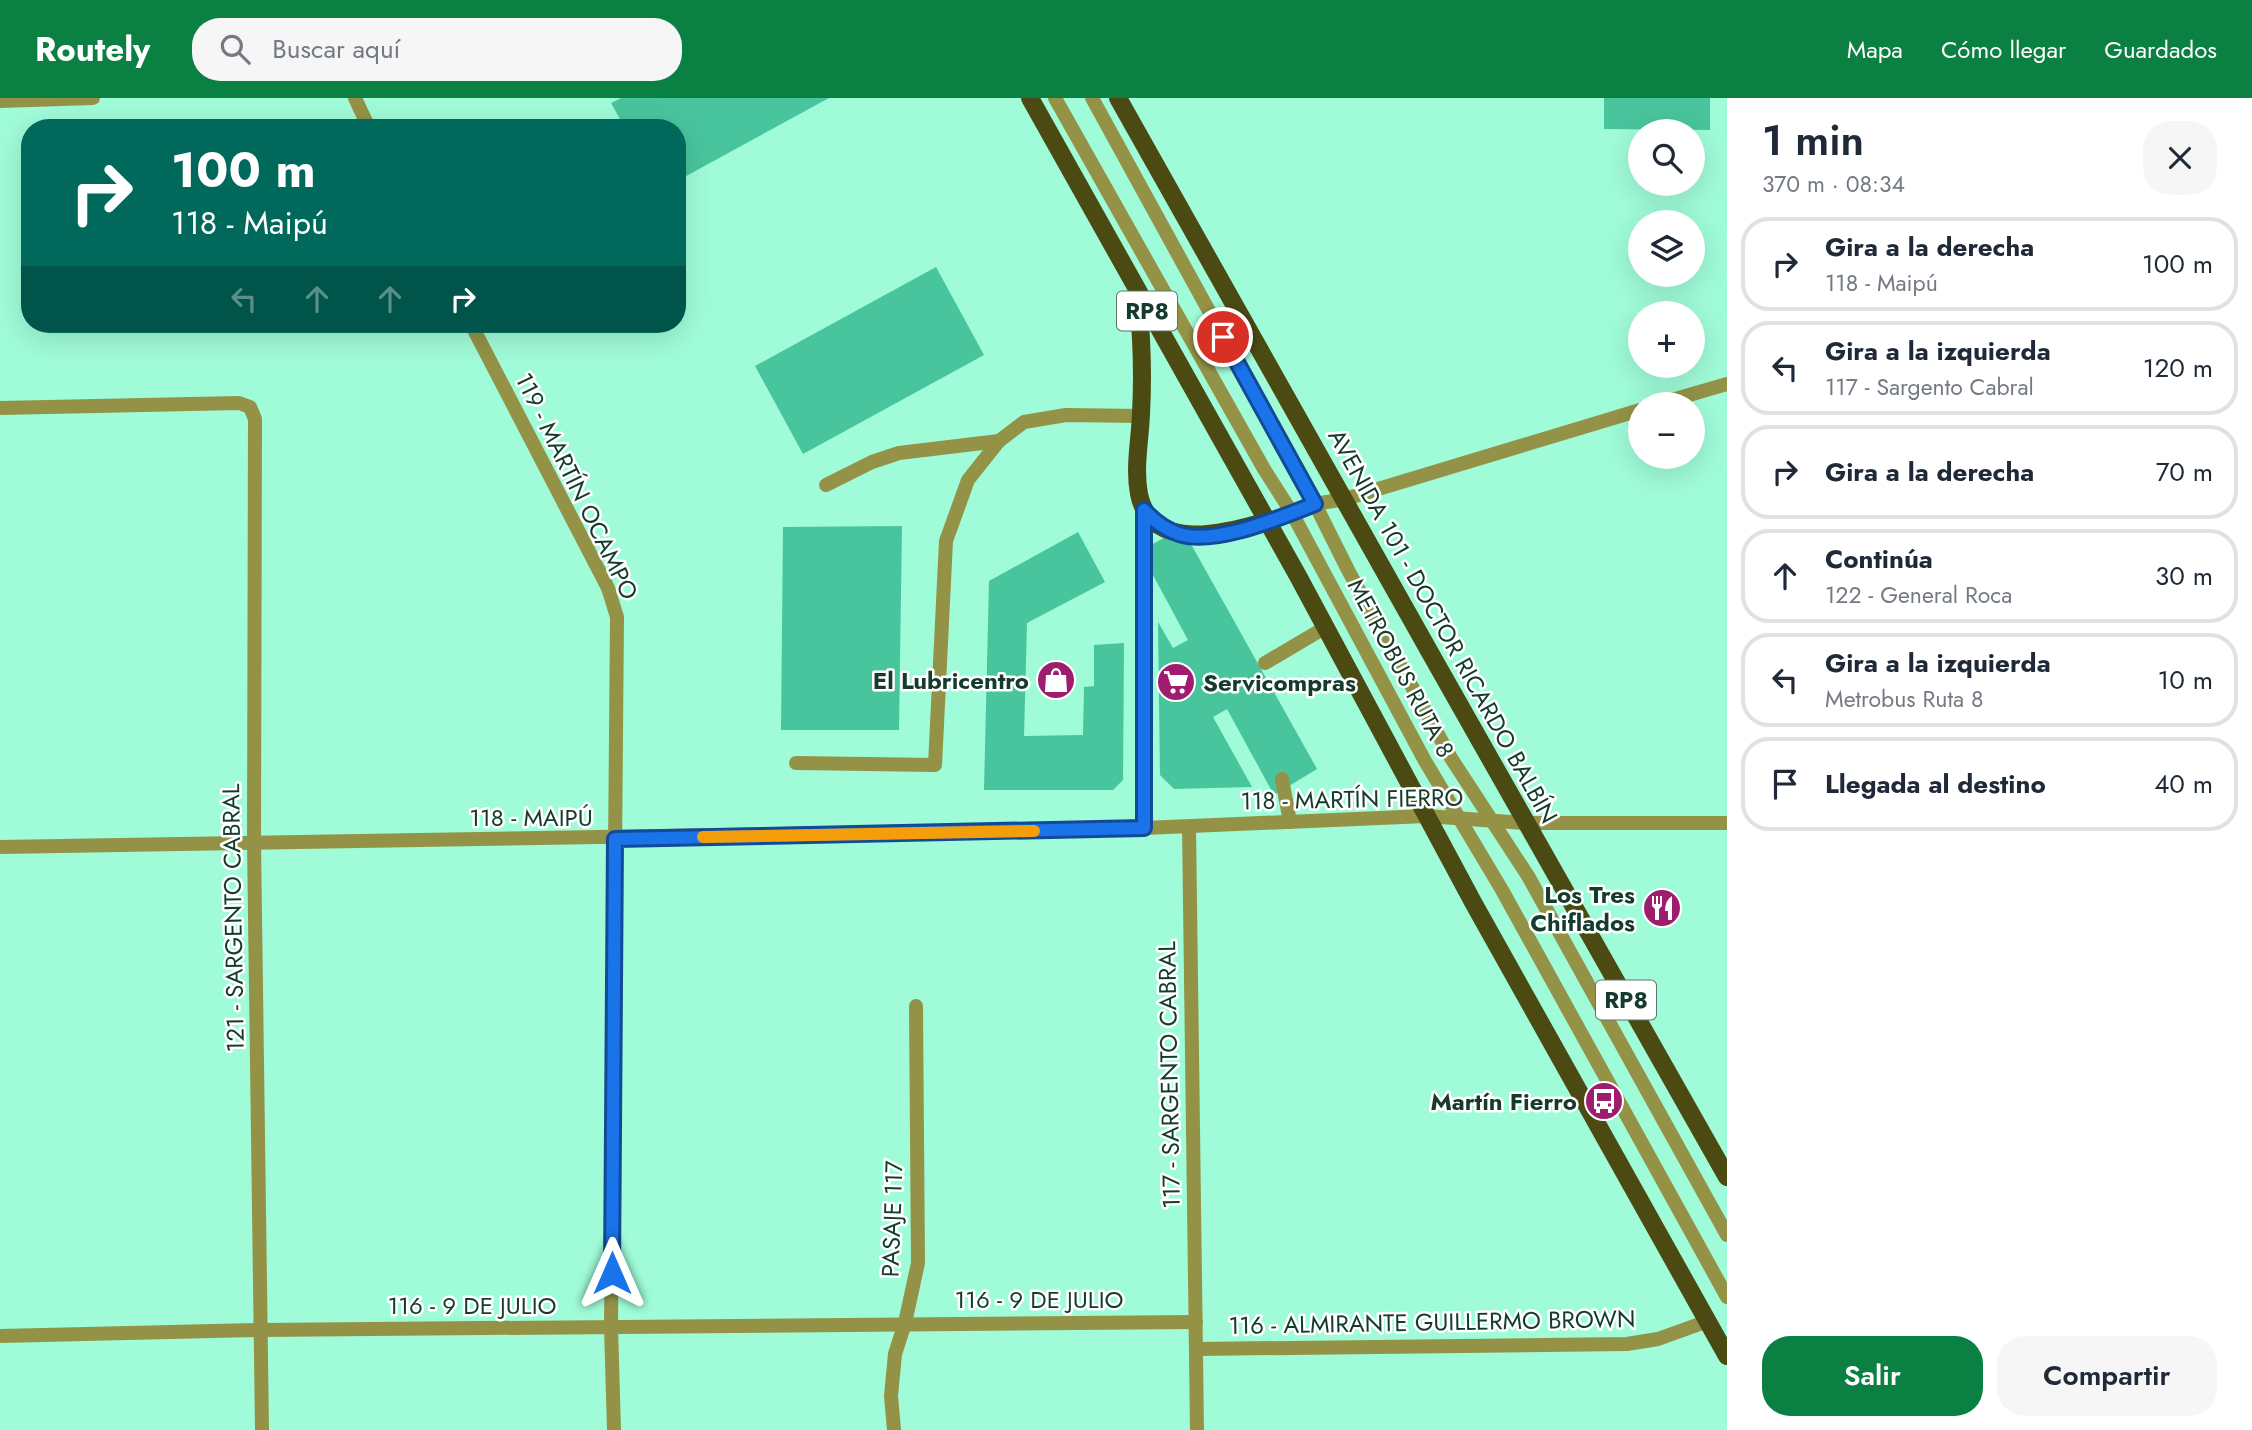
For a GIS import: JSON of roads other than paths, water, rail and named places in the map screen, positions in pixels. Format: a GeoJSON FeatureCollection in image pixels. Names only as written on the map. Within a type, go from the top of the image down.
{"type":"FeatureCollection","features":[{"type":"Feature","properties":{"kind":"main road","name":"RP8"},"geometry":{"type":"LineString","coordinates":[[1030,98],[1137,294],[1268,521],[1426,816],[1727,1356]]}},
{"type":"Feature","properties":{"kind":"main road","name":"AVENIDA 101 - DOCTOR RICARDO BALBÍN"},"geometry":{"type":"LineString","coordinates":[[1118,98],[1727,1177]]}},
{"type":"Feature","properties":{"kind":"main road"},"geometry":{"type":"LineString","coordinates":[[1137,294],[1142,337],[1137,475],[1144,510],[1158,524],[1181,535],[1206,535],[1268,521]]}},
{"type":"Feature","properties":{"kind":"street"},"geometry":{"type":"LineString","coordinates":[[0,101],[93,98]]}},
{"type":"Feature","properties":{"kind":"street"},"geometry":{"type":"LineString","coordinates":[[355,98],[365,119]]}},
{"type":"Feature","properties":{"kind":"street","name":"METROBUS RUTA 8"},"geometry":{"type":"LineString","coordinates":[[1055,98],[1258,459],[1292,513],[1457,817],[1502,890],[1727,1297]]}},
{"type":"Feature","properties":{"kind":"street","name":"METROBUS RUTA 8"},"geometry":{"type":"LineString","coordinates":[[1092,98],[1451,758],[1538,892],[1727,1235]]}},
{"type":"Feature","properties":{"kind":"street","name":"119 - MARTÍN OCAMPO"},"geometry":{"type":"LineString","coordinates":[[476,333],[608,589],[618,617],[611,1327],[614,1430]]}},
{"type":"Feature","properties":{"kind":"street"},"geometry":{"type":"LineString","coordinates":[[1699,392],[1727,384]]}},
{"type":"Feature","properties":{"kind":"street","name":"121 - SARGENTO CABRAL"},"geometry":{"type":"LineString","coordinates":[[0,408],[239,403],[250,407],[255,419],[254,842],[262,1430]]}},
{"type":"Feature","properties":{"kind":"street"},"geometry":{"type":"LineString","coordinates":[[1268,521],[1315,504],[1345,499],[1628,414]]}},
{"type":"Feature","properties":{"kind":"street"},"geometry":{"type":"LineString","coordinates":[[796,763],[935,765],[946,541],[968,481],[999,441],[1024,422],[1044,418],[1141,416]]}},
{"type":"Feature","properties":{"kind":"street"},"geometry":{"type":"LineString","coordinates":[[826,485],[872,462],[899,453],[999,441]]}},
{"type":"Feature","properties":{"kind":"street"},"geometry":{"type":"LineString","coordinates":[[1144,510],[1144,828]]}},
{"type":"Feature","properties":{"kind":"street"},"geometry":{"type":"LineString","coordinates":[[1265,663],[1326,627]]}},
{"type":"Feature","properties":{"kind":"street"},"geometry":{"type":"LineString","coordinates":[[1282,779],[1290,822]]}},
{"type":"Feature","properties":{"kind":"street","name":"118 - MARTÍN FIERRO"},"geometry":{"type":"LineString","coordinates":[[1189,827],[1426,816],[1525,822],[1727,823]]}},
{"type":"Feature","properties":{"kind":"street","name":"118 - MAIPÚ"},"geometry":{"type":"LineString","coordinates":[[0,846],[615,839],[1189,827]]}},
{"type":"Feature","properties":{"kind":"street","name":"117 - SARGENTO CABRAL"},"geometry":{"type":"LineString","coordinates":[[1189,827],[1197,1430]]}},
{"type":"Feature","properties":{"kind":"street","name":"PASAJE 117"},"geometry":{"type":"LineString","coordinates":[[894,1430],[891,1396],[895,1354],[918,1263],[916,1006]]}},
{"type":"Feature","properties":{"kind":"street","name":"116 - ALMIRANTE GUILLERMO BROWN"},"geometry":{"type":"LineString","coordinates":[[1196,1349],[1627,1344],[1658,1339],[1708,1321]]}},
{"type":"Feature","properties":{"kind":"street","name":"116 - 9 DE JULIO"},"geometry":{"type":"LineString","coordinates":[[0,1336],[261,1330],[1196,1322]]}},
{"type":"Feature","properties":{"kind":"place","name":"El Lubricentro"},"geometry":{"type":"Point","coordinates":[1056,680]}},
{"type":"Feature","properties":{"kind":"place","name":"Servicompras"},"geometry":{"type":"Point","coordinates":[1176,682]}},
{"type":"Feature","properties":{"kind":"place","name":"Los Tres Chiflados"},"geometry":{"type":"Point","coordinates":[1662,908]}},
{"type":"Feature","properties":{"kind":"place","name":"Martín Fierro"},"geometry":{"type":"Point","coordinates":[1604,1101]}}]}
